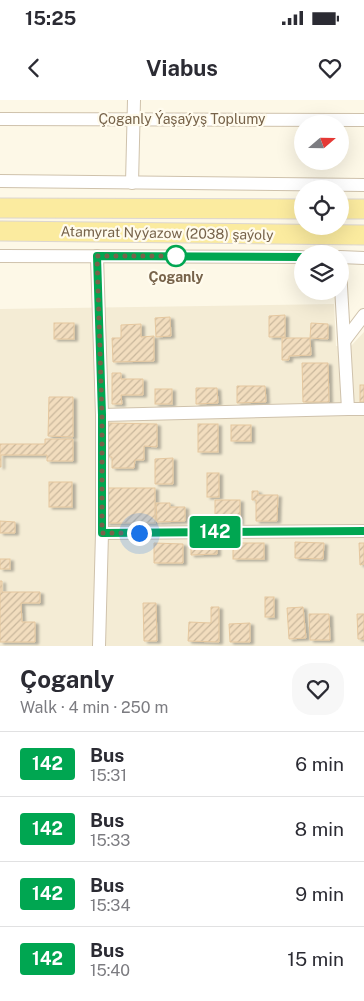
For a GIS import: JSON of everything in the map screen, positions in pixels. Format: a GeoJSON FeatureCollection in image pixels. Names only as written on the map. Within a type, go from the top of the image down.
{"type":"FeatureCollection","features":[{"type":"Feature","properties":{"kind":"main road","name":"Atamyrat Nyýazow (2038) şaýoly"},"geometry":{"type":"LineString","coordinates":[[0,208],[294,209]]}},
{"type":"Feature","properties":{"kind":"main road"},"geometry":{"type":"LineString","coordinates":[[349,209],[364,209]]}},
{"type":"Feature","properties":{"kind":"main road","name":"Atamyrat Nyýazow (2038) şaýoly"},"geometry":{"type":"LineString","coordinates":[[0,231],[364,235]]}},
{"type":"Feature","properties":{"kind":"street"},"geometry":{"type":"LineString","coordinates":[[132,182],[134,100]]}},
{"type":"Feature","properties":{"kind":"street","name":"Çoganly Ýaşaýyş Toplumy"},"geometry":{"type":"LineString","coordinates":[[0,119],[364,120]]}},
{"type":"Feature","properties":{"kind":"street"},"geometry":{"type":"LineString","coordinates":[[0,181],[364,185]]}},
{"type":"Feature","properties":{"kind":"street"},"geometry":{"type":"LineString","coordinates":[[0,256],[294,257]]}},
{"type":"Feature","properties":{"kind":"street"},"geometry":{"type":"LineString","coordinates":[[97,256],[102,415],[102,533],[99,646]]}},
{"type":"Feature","properties":{"kind":"street"},"geometry":{"type":"LineString","coordinates":[[349,258],[364,258]]}},
{"type":"Feature","properties":{"kind":"street"},"geometry":{"type":"LineString","coordinates":[[342,300],[348,409]]}},
{"type":"Feature","properties":{"kind":"street"},"geometry":{"type":"LineString","coordinates":[[345,340],[364,315]]}},
{"type":"Feature","properties":{"kind":"street"},"geometry":{"type":"LineString","coordinates":[[102,415],[364,409]]}},
{"type":"Feature","properties":{"kind":"street"},"geometry":{"type":"LineString","coordinates":[[102,533],[364,531]]}},
{"type":"Feature","properties":{"kind":"shaded area"},"geometry":{"type":"Polygon","coordinates":[[[334,304],[336,346],[350,347],[364,332],[364,646],[0,646],[0,309],[334,304]]]}},
{"type":"Feature","properties":{"kind":"building"},"geometry":{"type":"Polygon","coordinates":[[[285,315],[285,337],[269,337],[269,316],[285,315]]]}},
{"type":"Feature","properties":{"kind":"building"},"geometry":{"type":"Polygon","coordinates":[[[170,317],[171,336],[156,337],[155,318],[170,317]]]}},
{"type":"Feature","properties":{"kind":"building"},"geometry":{"type":"Polygon","coordinates":[[[54,323],[74,323],[74,339],[54,339],[54,323]]]}},
{"type":"Feature","properties":{"kind":"building"},"geometry":{"type":"Polygon","coordinates":[[[311,323],[328,324],[328,339],[310,338],[311,323]]]}},
{"type":"Feature","properties":{"kind":"building"},"geometry":{"type":"Polygon","coordinates":[[[141,324],[141,337],[154,336],[154,361],[113,362],[112,338],[121,338],[121,325],[141,324]]]}},
{"type":"Feature","properties":{"kind":"building"},"geometry":{"type":"Polygon","coordinates":[[[282,338],[310,338],[311,355],[289,356],[289,360],[282,360],[282,338]]]}},
{"type":"Feature","properties":{"kind":"building"},"geometry":{"type":"Polygon","coordinates":[[[302,363],[328,363],[329,402],[303,402],[302,363]]]}},
{"type":"Feature","properties":{"kind":"building"},"geometry":{"type":"Polygon","coordinates":[[[112,373],[121,373],[121,379],[143,379],[143,395],[121,395],[122,404],[112,404],[112,373]]]}},
{"type":"Feature","properties":{"kind":"building"},"geometry":{"type":"Polygon","coordinates":[[[360,385],[364,385],[364,402],[360,402],[360,385]]]}},
{"type":"Feature","properties":{"kind":"building"},"geometry":{"type":"Polygon","coordinates":[[[237,386],[265,386],[266,402],[237,403],[237,386]]]}},
{"type":"Feature","properties":{"kind":"building"},"geometry":{"type":"Polygon","coordinates":[[[196,388],[217,388],[218,403],[196,404],[196,388]]]}},
{"type":"Feature","properties":{"kind":"building"},"geometry":{"type":"Polygon","coordinates":[[[155,389],[172,389],[172,404],[155,404],[155,389]]]}},
{"type":"Feature","properties":{"kind":"building"},"geometry":{"type":"Polygon","coordinates":[[[49,397],[73,397],[73,437],[48,436],[49,397]]]}},
{"type":"Feature","properties":{"kind":"building"},"geometry":{"type":"Polygon","coordinates":[[[108,423],[157,424],[157,447],[144,446],[144,460],[135,460],[134,468],[112,468],[112,457],[108,457],[108,423]]]}},
{"type":"Feature","properties":{"kind":"building"},"geometry":{"type":"Polygon","coordinates":[[[198,424],[218,424],[218,452],[198,452],[198,424]]]}},
{"type":"Feature","properties":{"kind":"building"},"geometry":{"type":"Polygon","coordinates":[[[231,425],[251,425],[251,441],[231,441],[231,425]]]}},
{"type":"Feature","properties":{"kind":"building"},"geometry":{"type":"Polygon","coordinates":[[[45,439],[73,439],[73,461],[47,461],[47,455],[1,455],[0,467],[0,444],[45,444],[45,439]]]}},
{"type":"Feature","properties":{"kind":"building"},"geometry":{"type":"Polygon","coordinates":[[[173,458],[173,484],[155,484],[155,459],[173,458]]]}},
{"type":"Feature","properties":{"kind":"building"},"geometry":{"type":"Polygon","coordinates":[[[207,473],[219,473],[219,497],[207,497],[207,473]]]}},
{"type":"Feature","properties":{"kind":"building"},"geometry":{"type":"Polygon","coordinates":[[[49,482],[72,482],[72,507],[49,507],[49,482]]]}},
{"type":"Feature","properties":{"kind":"building"},"geometry":{"type":"Polygon","coordinates":[[[106,488],[155,488],[155,523],[106,523],[106,488]]]}},
{"type":"Feature","properties":{"kind":"building"},"geometry":{"type":"Polygon","coordinates":[[[252,491],[258,491],[258,495],[278,495],[277,521],[256,521],[256,500],[252,500],[252,491]]]}},
{"type":"Feature","properties":{"kind":"building"},"geometry":{"type":"Polygon","coordinates":[[[215,500],[240,500],[240,523],[215,523],[215,500]]]}},
{"type":"Feature","properties":{"kind":"building"},"geometry":{"type":"Polygon","coordinates":[[[156,503],[170,503],[170,507],[185,507],[185,521],[157,522],[156,503]]]}},
{"type":"Feature","properties":{"kind":"building"},"geometry":{"type":"Polygon","coordinates":[[[0,521],[15,522],[15,533],[0,533],[0,521]]]}},
{"type":"Feature","properties":{"kind":"building"},"geometry":{"type":"Polygon","coordinates":[[[295,542],[324,543],[323,559],[295,558],[295,542]]]}},
{"type":"Feature","properties":{"kind":"building"},"geometry":{"type":"Polygon","coordinates":[[[154,543],[183,544],[183,563],[154,563],[154,543]]]}},
{"type":"Feature","properties":{"kind":"building"},"geometry":{"type":"Polygon","coordinates":[[[191,543],[217,543],[217,554],[191,555],[191,543]]]}},
{"type":"Feature","properties":{"kind":"building"},"geometry":{"type":"Polygon","coordinates":[[[233,543],[264,543],[264,559],[233,559],[233,543]]]}},
{"type":"Feature","properties":{"kind":"building"},"geometry":{"type":"Polygon","coordinates":[[[359,543],[364,543],[364,564],[360,565],[359,543]]]}},
{"type":"Feature","properties":{"kind":"building"},"geometry":{"type":"Polygon","coordinates":[[[0,559],[10,559],[10,569],[0,569],[0,559]]]}},
{"type":"Feature","properties":{"kind":"building"},"geometry":{"type":"Polygon","coordinates":[[[0,581],[2,581],[2,592],[40,592],[40,603],[21,603],[22,622],[35,622],[35,642],[0,642],[0,581]]]}},
{"type":"Feature","properties":{"kind":"building"},"geometry":{"type":"Polygon","coordinates":[[[265,597],[274,597],[274,617],[265,617],[265,597]]]}},
{"type":"Feature","properties":{"kind":"building"},"geometry":{"type":"Polygon","coordinates":[[[143,603],[156,603],[157,641],[144,641],[143,603]]]}},
{"type":"Feature","properties":{"kind":"building"},"geometry":{"type":"Polygon","coordinates":[[[211,607],[219,607],[219,642],[188,641],[189,622],[211,623],[211,607]]]}},
{"type":"Feature","properties":{"kind":"building"},"geometry":{"type":"Polygon","coordinates":[[[303,607],[306,638],[289,639],[287,608],[303,607]]]}},
{"type":"Feature","properties":{"kind":"building"},"geometry":{"type":"Polygon","coordinates":[[[309,614],[329,614],[330,640],[310,640],[309,614]]]}},
{"type":"Feature","properties":{"kind":"building"},"geometry":{"type":"Polygon","coordinates":[[[357,614],[364,614],[364,639],[358,639],[357,614]]]}},
{"type":"Feature","properties":{"kind":"building"},"geometry":{"type":"Polygon","coordinates":[[[250,623],[250,642],[230,642],[229,624],[250,623]]]}},
{"type":"Feature","properties":{"kind":"bus line","name":"142"},"geometry":{"type":"LineString","coordinates":[[294,257],[97,256],[102,415],[102,533],[364,531]]}},
{"type":"Feature","properties":{"kind":"place","name":"Çoganly"},"geometry":{"type":"Point","coordinates":[176,256]}},
{"type":"Feature","properties":{"kind":"route"},"geometry":{"type":"LineString","coordinates":[[139,533],[102,533],[102,415],[97,256],[176,256]]}}]}
